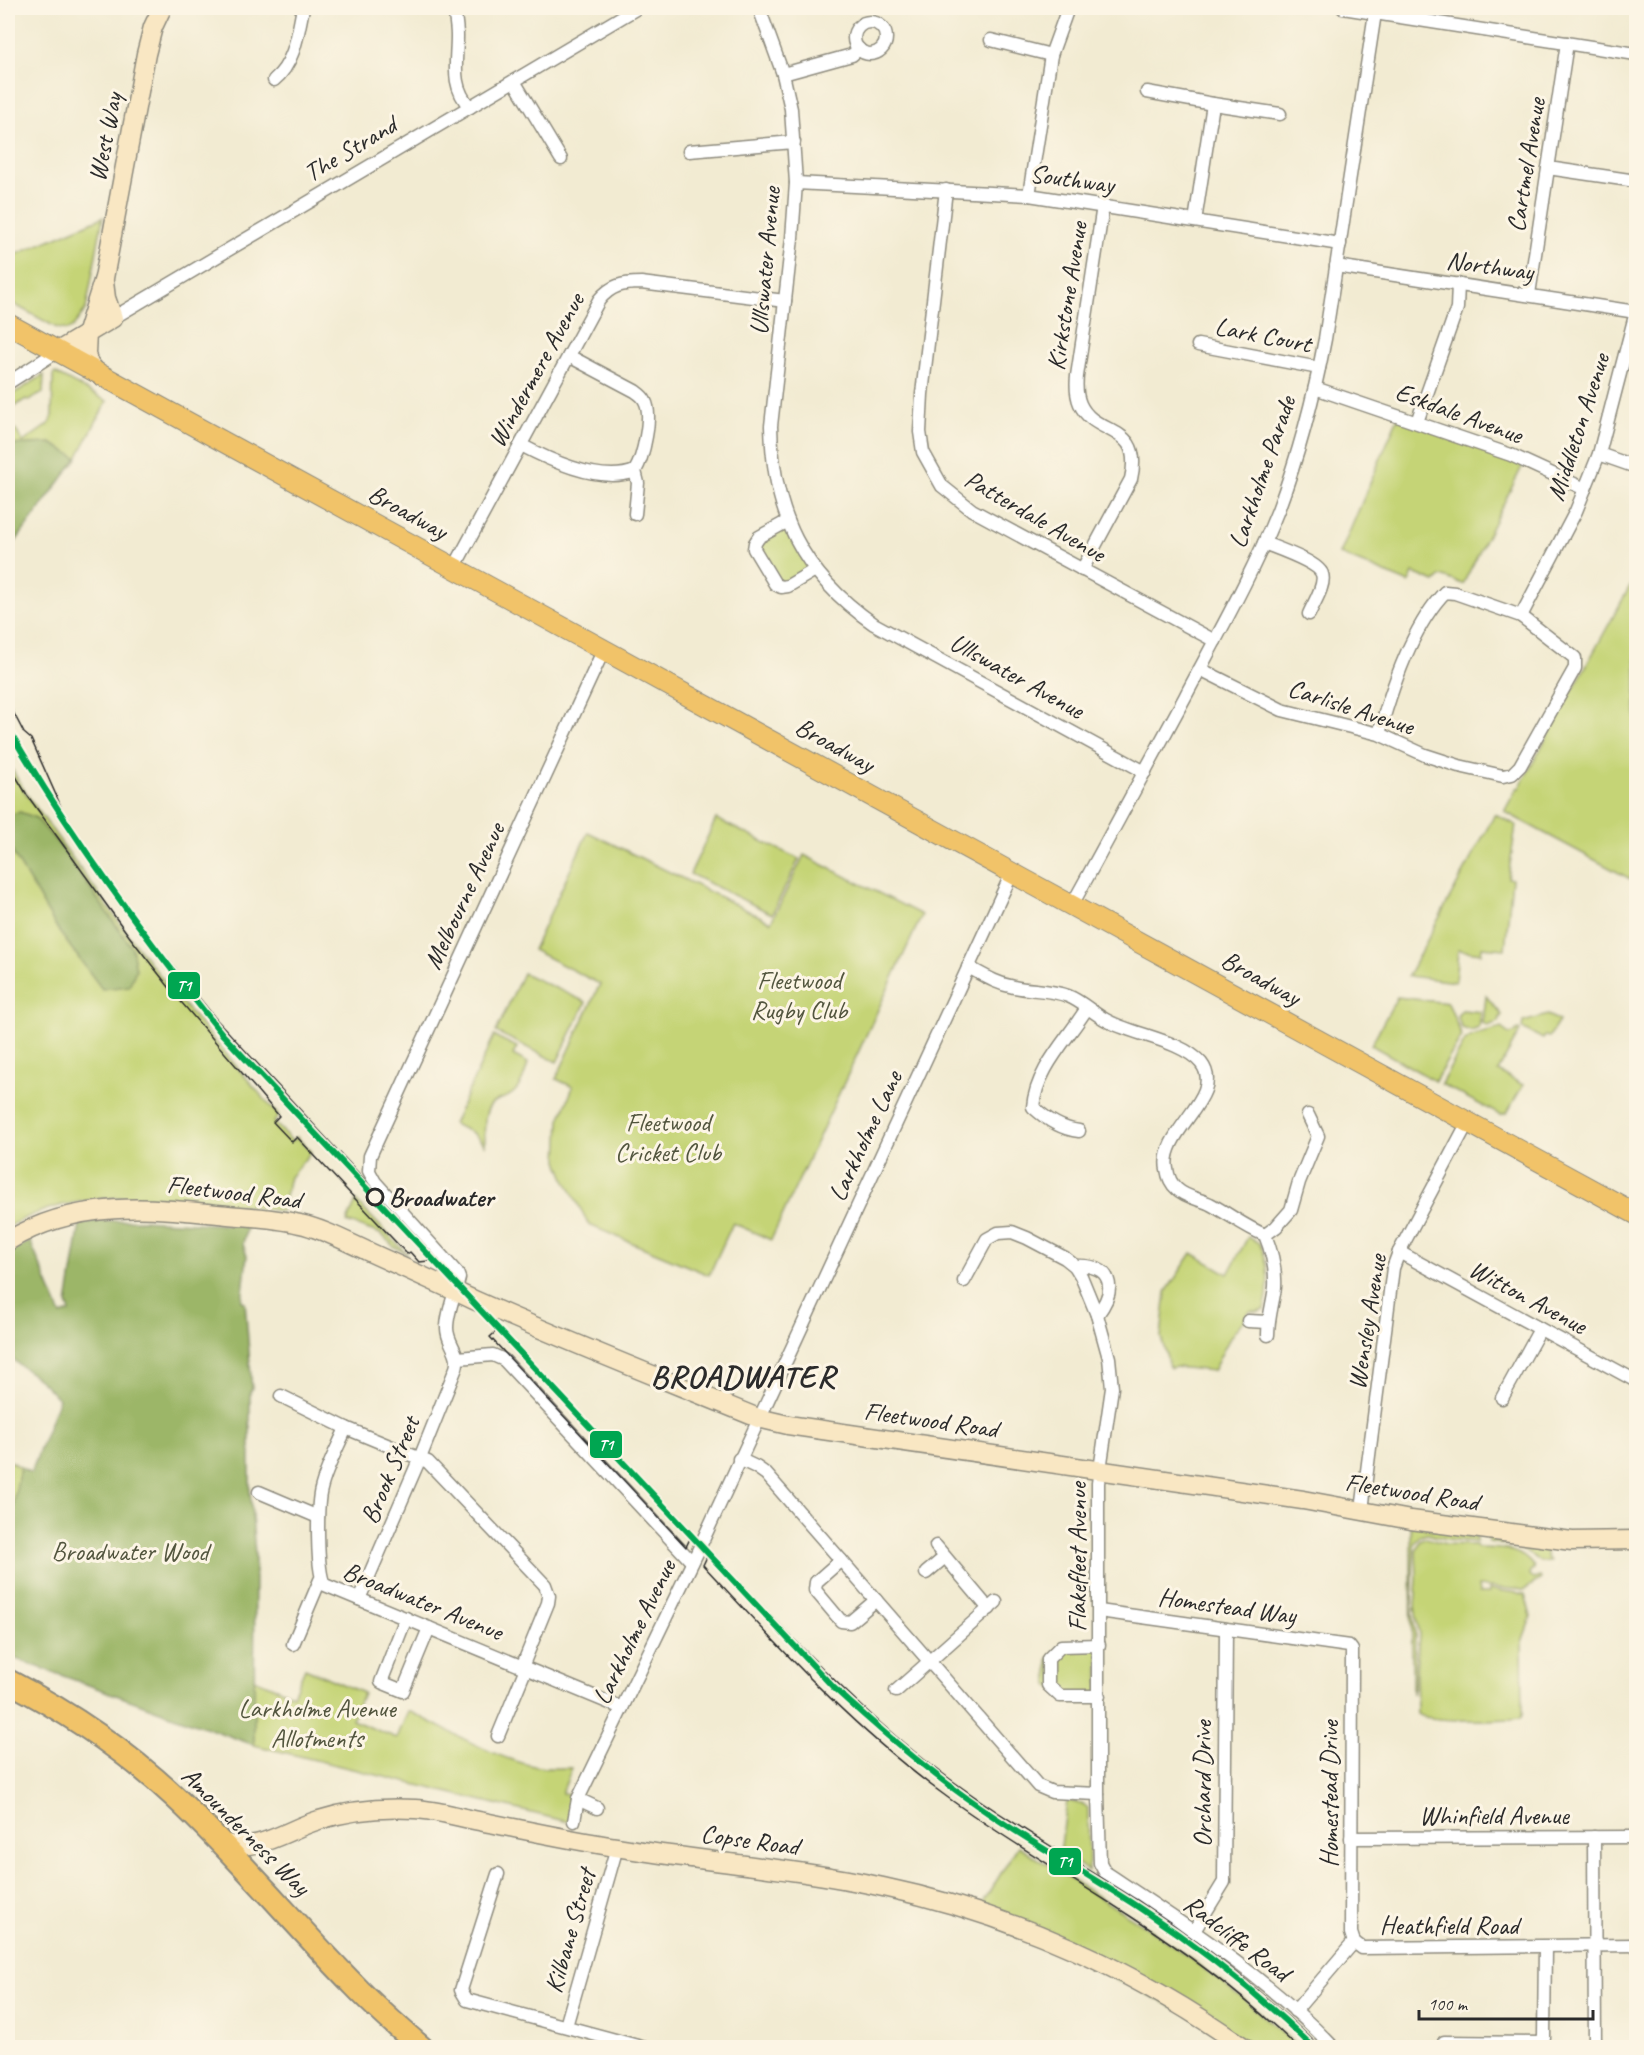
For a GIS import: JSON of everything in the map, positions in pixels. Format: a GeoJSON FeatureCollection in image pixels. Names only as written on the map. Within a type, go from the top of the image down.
{"type":"FeatureCollection","features":[{"type":"Feature","properties":{"kind":"highway","name":"Amounderness Way"},"geometry":{"type":"LineString","coordinates":[[8,1681],[64,1713],[120,1752],[174,1796],[222,1843],[354,1986],[422,2048]]}},
{"type":"Feature","properties":{"kind":"main road","name":"Broadway"},"geometry":{"type":"LineString","coordinates":[[8,324],[1636,1214]]}},
{"type":"Feature","properties":{"kind":"street","name":"West Way"},"geometry":{"type":"LineString","coordinates":[[87,332],[104,278],[146,54],[153,27],[162,8]]}},
{"type":"Feature","properties":{"kind":"street"},"geometry":{"type":"LineString","coordinates":[[274,80],[284,72],[292,55],[303,8]]}},
{"type":"Feature","properties":{"kind":"street"},"geometry":{"type":"LineString","coordinates":[[454,8],[457,33],[455,79],[461,95],[470,107]]}},
{"type":"Feature","properties":{"kind":"street","name":"The Strand"},"geometry":{"type":"LineString","coordinates":[[58,351],[637,8]]}},
{"type":"Feature","properties":{"kind":"street","name":"Ullswater Avenue"},"geometry":{"type":"LineString","coordinates":[[759,8],[783,74],[791,109],[794,142],[796,183],[771,426],[772,459],[788,521],[815,570],[834,593],[874,624],[1145,772]]}},
{"type":"Feature","properties":{"kind":"street"},"geometry":{"type":"LineString","coordinates":[[1029,195],[1051,55],[1068,8]]}},
{"type":"Feature","properties":{"kind":"street"},"geometry":{"type":"LineString","coordinates":[[1343,8],[1375,14],[1411,13],[1636,54]]}},
{"type":"Feature","properties":{"kind":"street","name":"Larkholme Parade"},"geometry":{"type":"LineString","coordinates":[[1071,905],[1215,641],[1264,543],[1294,464],[1319,368],[1375,14]]}},
{"type":"Feature","properties":{"kind":"street"},"geometry":{"type":"LineString","coordinates":[[991,40],[1051,55]]}},
{"type":"Feature","properties":{"kind":"street","name":"Cartmel Avenue"},"geometry":{"type":"LineString","coordinates":[[1529,294],[1566,43]]}},
{"type":"Feature","properties":{"kind":"street"},"geometry":{"type":"LineString","coordinates":[[783,74],[852,55],[859,49]]}},
{"type":"Feature","properties":{"kind":"street"},"geometry":{"type":"LineString","coordinates":[[514,81],[561,159]]}},
{"type":"Feature","properties":{"kind":"street"},"geometry":{"type":"LineString","coordinates":[[1147,92],[1280,114]]}},
{"type":"Feature","properties":{"kind":"street"},"geometry":{"type":"LineString","coordinates":[[1195,221],[1213,104]]}},
{"type":"Feature","properties":{"kind":"street"},"geometry":{"type":"LineString","coordinates":[[689,151],[794,142]]}},
{"type":"Feature","properties":{"kind":"street"},"geometry":{"type":"LineString","coordinates":[[1548,168],[1636,181]]}},
{"type":"Feature","properties":{"kind":"street","name":"Southway"},"geometry":{"type":"LineString","coordinates":[[796,183],[1029,195],[1340,244]]}},
{"type":"Feature","properties":{"kind":"street","name":"Patterdale Avenue"},"geometry":{"type":"LineString","coordinates":[[946,190],[920,414],[923,452],[942,486],[972,510],[1215,641]]}},
{"type":"Feature","properties":{"kind":"street","name":"Kirkstone Avenue"},"geometry":{"type":"LineString","coordinates":[[1082,570],[1131,479],[1134,465],[1133,453],[1128,443],[1121,435],[1093,419],[1081,406],[1076,392],[1103,206]]}},
{"type":"Feature","properties":{"kind":"street","name":"Northway"},"geometry":{"type":"LineString","coordinates":[[1336,266],[1636,312]]}},
{"type":"Feature","properties":{"kind":"street","name":"West Way"},"geometry":{"type":"LineString","coordinates":[[104,278],[106,298],[113,318]]}},
{"type":"Feature","properties":{"kind":"street","name":"Windermere Avenue"},"geometry":{"type":"LineString","coordinates":[[454,568],[599,300],[607,291],[617,285],[641,283],[785,301]]}},
{"type":"Feature","properties":{"kind":"street"},"geometry":{"type":"LineString","coordinates":[[1417,422],[1457,308],[1458,284]]}},
{"type":"Feature","properties":{"kind":"street","name":"Middleton Avenue"},"geometry":{"type":"LineString","coordinates":[[1521,616],[1559,546],[1599,454],[1636,312]]}},
{"type":"Feature","properties":{"kind":"street"},"geometry":{"type":"LineString","coordinates":[[87,332],[88,362],[97,373]]}},
{"type":"Feature","properties":{"kind":"street","name":"Lark Court"},"geometry":{"type":"LineString","coordinates":[[1198,345],[1319,368]]}},
{"type":"Feature","properties":{"kind":"street"},"geometry":{"type":"LineString","coordinates":[[8,383],[58,351]]}},
{"type":"Feature","properties":{"kind":"street"},"geometry":{"type":"LineString","coordinates":[[521,445],[554,461],[589,471],[623,476],[635,471],[641,460],[648,410],[642,396],[569,356]]}},
{"type":"Feature","properties":{"kind":"street","name":"Eskdale Avenue"},"geometry":{"type":"LineString","coordinates":[[1315,388],[1511,455],[1585,489]]}},
{"type":"Feature","properties":{"kind":"street"},"geometry":{"type":"LineString","coordinates":[[1599,454],[1636,467]]}},
{"type":"Feature","properties":{"kind":"street"},"geometry":{"type":"LineString","coordinates":[[635,471],[638,483],[635,514]]}},
{"type":"Feature","properties":{"kind":"street"},"geometry":{"type":"LineString","coordinates":[[788,521],[759,537],[754,549],[775,584],[781,587],[788,586],[815,570]]}},
{"type":"Feature","properties":{"kind":"street"},"geometry":{"type":"LineString","coordinates":[[1264,543],[1316,565],[1322,573],[1322,582],[1309,614]]}},
{"type":"Feature","properties":{"kind":"street"},"geometry":{"type":"LineString","coordinates":[[1379,734],[1402,663],[1434,604],[1445,592],[1455,592],[1521,616]]}},
{"type":"Feature","properties":{"kind":"street","name":"Carlisle Avenue"},"geometry":{"type":"LineString","coordinates":[[1200,669],[1282,710],[1379,734],[1425,755],[1503,776],[1512,774],[1520,766],[1575,668],[1575,658],[1521,616]]}},
{"type":"Feature","properties":{"kind":"street","name":"Melbourne Avenue"},"geometry":{"type":"LineString","coordinates":[[455,1291],[459,1278],[457,1273],[375,1182],[369,1171],[369,1164],[373,1147],[604,649]]}},
{"type":"Feature","properties":{"kind":"street","name":"Larkholme Lane"},"geometry":{"type":"LineString","coordinates":[[758,1418],[1012,873]]}},
{"type":"Feature","properties":{"kind":"street"},"geometry":{"type":"LineString","coordinates":[[968,967],[996,982],[1068,996],[1123,1028],[1171,1044],[1190,1054],[1202,1064],[1206,1075],[1206,1091],[1176,1131],[1168,1149],[1166,1164],[1168,1176],[1176,1188],[1185,1194],[1206,1202],[1245,1227],[1265,1235],[1271,1252],[1275,1287],[1268,1328],[1248,1321]]}},
{"type":"Feature","properties":{"kind":"street"},"geometry":{"type":"LineString","coordinates":[[1078,1131],[1067,1130],[1041,1115],[1033,1107],[1034,1093],[1041,1076],[1087,1008]]}},
{"type":"Feature","properties":{"kind":"street"},"geometry":{"type":"LineString","coordinates":[[1265,1235],[1276,1227],[1291,1210],[1299,1182],[1318,1136],[1308,1115]]}},
{"type":"Feature","properties":{"kind":"street","name":"Wensley Avenue"},"geometry":{"type":"LineString","coordinates":[[1362,1510],[1393,1268],[1399,1252],[1468,1122]]}},
{"type":"Feature","properties":{"kind":"street"},"geometry":{"type":"LineString","coordinates":[[1318,1136],[1331,1134]]}},
{"type":"Feature","properties":{"kind":"street","name":"Fleetwood Road"},"geometry":{"type":"LineString","coordinates":[[8,1241],[37,1226],[62,1217],[86,1211],[116,1208],[165,1209],[299,1224],[333,1236],[455,1291],[758,1418],[788,1425],[1362,1510],[1411,1520],[1572,1541],[1636,1539]]}},
{"type":"Feature","properties":{"kind":"street"},"geometry":{"type":"LineString","coordinates":[[964,1281],[987,1239],[998,1233],[1012,1232],[1065,1258],[1074,1266],[1090,1265],[1103,1272],[1109,1291],[1106,1303],[1097,1315]]}},
{"type":"Feature","properties":{"kind":"street","name":"Witton Avenue"},"geometry":{"type":"LineString","coordinates":[[1399,1252],[1636,1381]]}},
{"type":"Feature","properties":{"kind":"street","name":"Flakefleet Avenue"},"geometry":{"type":"LineString","coordinates":[[1074,1266],[1081,1276],[1097,1315],[1112,1372],[1112,1388],[1100,1470],[1098,1856],[1105,1872]]}},
{"type":"Feature","properties":{"kind":"street"},"geometry":{"type":"LineString","coordinates":[[455,1291],[447,1326],[448,1335],[458,1358],[499,1356],[692,1562]]}},
{"type":"Feature","properties":{"kind":"street"},"geometry":{"type":"LineString","coordinates":[[1502,1398],[1540,1329]]}},
{"type":"Feature","properties":{"kind":"street","name":"Brook Street"},"geometry":{"type":"LineString","coordinates":[[359,1599],[420,1458],[458,1358]]}},
{"type":"Feature","properties":{"kind":"street"},"geometry":{"type":"LineString","coordinates":[[281,1396],[346,1428],[420,1458],[432,1466],[548,1590],[548,1603],[498,1736]]}},
{"type":"Feature","properties":{"kind":"street","name":"Larkholme Avenue"},"geometry":{"type":"LineString","coordinates":[[574,1821],[578,1799],[692,1562],[758,1418]]}},
{"type":"Feature","properties":{"kind":"street","name":"Broadwater Avenue"},"geometry":{"type":"LineString","coordinates":[[346,1428],[321,1489],[318,1517],[320,1580],[325,1585],[622,1708]]}},
{"type":"Feature","properties":{"kind":"street"},"geometry":{"type":"LineString","coordinates":[[739,1459],[766,1474],[1038,1786],[1052,1792],[1098,1794]]}},
{"type":"Feature","properties":{"kind":"street"},"geometry":{"type":"LineString","coordinates":[[259,1492],[318,1517]]}},
{"type":"Feature","properties":{"kind":"street"},"geometry":{"type":"LineString","coordinates":[[896,1690],[993,1605],[936,1546]]}},
{"type":"Feature","properties":{"kind":"street"},"geometry":{"type":"LineString","coordinates":[[926,1573],[945,1557]]}},
{"type":"Feature","properties":{"kind":"street"},"geometry":{"type":"LineString","coordinates":[[841,1560],[816,1582],[815,1590],[835,1613],[842,1621],[850,1622],[876,1600]]}},
{"type":"Feature","properties":{"kind":"street"},"geometry":{"type":"LineString","coordinates":[[293,1644],[320,1580]]}},
{"type":"Feature","properties":{"kind":"street","name":"Homestead Way"},"geometry":{"type":"LineString","coordinates":[[1099,1611],[1349,1646]]}},
{"type":"Feature","properties":{"kind":"street"},"geometry":{"type":"LineString","coordinates":[[406,1618],[381,1682],[403,1691],[429,1628]]}},
{"type":"Feature","properties":{"kind":"street","name":"Orchard Drive"},"geometry":{"type":"LineString","coordinates":[[1194,1931],[1224,1882],[1226,1629]]}},
{"type":"Feature","properties":{"kind":"street","name":"Flakefleet Avenue"},"geometry":{"type":"LineString","coordinates":[[1099,1646],[1061,1646],[1048,1659],[1048,1685],[1060,1696],[1099,1696]]}},
{"type":"Feature","properties":{"kind":"street","name":"Homestead Drive"},"geometry":{"type":"LineString","coordinates":[[1349,1646],[1352,1650],[1351,1933],[1354,1942]]}},
{"type":"Feature","properties":{"kind":"street"},"geometry":{"type":"LineString","coordinates":[[578,1799],[597,1808]]}},
{"type":"Feature","properties":{"kind":"street","name":"Copse Road"},"geometry":{"type":"LineString","coordinates":[[222,1843],[245,1847],[270,1840],[317,1820],[340,1814],[397,1808],[419,1809],[617,1847],[885,1887],[977,1912],[1085,1955],[1170,1998],[1245,2048]]}},
{"type":"Feature","properties":{"kind":"street"},"geometry":{"type":"LineString","coordinates":[[1594,1837],[1595,2048]]}},
{"type":"Feature","properties":{"kind":"street","name":"Whinfield Avenue"},"geometry":{"type":"LineString","coordinates":[[1351,1838],[1636,1837]]}},
{"type":"Feature","properties":{"kind":"street","name":"Kilbane Street"},"geometry":{"type":"LineString","coordinates":[[566,2026],[617,1847]]}},
{"type":"Feature","properties":{"kind":"street","name":"Radcliffe Road"},"geometry":{"type":"LineString","coordinates":[[1105,1872],[1232,1959],[1295,2011],[1334,2048]]}},
{"type":"Feature","properties":{"kind":"street","name":"Kilbane Street"},"geometry":{"type":"LineString","coordinates":[[498,1874],[461,1990],[466,2000],[645,2048]]}},
{"type":"Feature","properties":{"kind":"street","name":"Heathfield Road"},"geometry":{"type":"LineString","coordinates":[[1295,2011],[1354,1942],[1362,1948],[1636,1945]]}},
{"type":"Feature","properties":{"kind":"street"},"geometry":{"type":"LineString","coordinates":[[1444,2042],[1498,2045],[1542,2043],[1545,1947]]}},
{"type":"Feature","properties":{"kind":"green space"},"geometry":{"type":"Polygon","coordinates":[[[103,217],[86,309],[72,328],[67,330],[57,328],[8,301],[8,258],[103,217]]]}},
{"type":"Feature","properties":{"kind":"green space"},"geometry":{"type":"Polygon","coordinates":[[[55,373],[107,401],[77,458],[51,444],[8,445],[8,434],[15,429],[23,442],[49,424],[52,416],[53,375],[55,373]]]}},
{"type":"Feature","properties":{"kind":"green space"},"geometry":{"type":"Polygon","coordinates":[[[44,375],[43,393],[28,401],[26,399],[8,411],[8,397],[44,375]]]}},
{"type":"Feature","properties":{"kind":"green space"},"geometry":{"type":"Polygon","coordinates":[[[1399,415],[1525,461],[1463,584],[1441,576],[1435,582],[1413,573],[1409,583],[1340,554],[1399,415]]]}},
{"type":"Feature","properties":{"kind":"green space"},"geometry":{"type":"Polygon","coordinates":[[[51,443],[77,458],[8,552],[8,445],[51,443]]]}},
{"type":"Feature","properties":{"kind":"green space"},"geometry":{"type":"Polygon","coordinates":[[[788,521],[815,570],[781,587],[755,543],[788,521]]]}},
{"type":"Feature","properties":{"kind":"green space"},"geometry":{"type":"Polygon","coordinates":[[[1636,575],[1636,882],[1505,810],[1636,575]]]}},
{"type":"Feature","properties":{"kind":"green space"},"geometry":{"type":"Polygon","coordinates":[[[8,763],[27,795],[129,936],[176,996],[279,1116],[274,1122],[292,1141],[297,1137],[311,1152],[290,1177],[281,1211],[177,1199],[106,1198],[71,1203],[39,1212],[8,1227],[8,844],[60,933],[132,948],[60,846],[20,812],[8,815],[8,763]]]}},
{"type":"Feature","properties":{"kind":"green space"},"geometry":{"type":"Polygon","coordinates":[[[20,812],[36,818],[60,846],[132,948],[136,970],[129,986],[102,989],[60,933],[8,844],[8,815],[20,812]]]}},
{"type":"Feature","properties":{"kind":"green space"},"geometry":{"type":"Polygon","coordinates":[[[1495,814],[1516,825],[1508,878],[1512,879],[1505,949],[1482,947],[1481,953],[1458,950],[1455,982],[1408,976],[1495,814]]]}},
{"type":"Feature","properties":{"kind":"green space"},"geometry":{"type":"Polygon","coordinates":[[[716,819],[799,859],[772,914],[690,874],[716,819]]]}},
{"type":"Feature","properties":{"kind":"green space"},"geometry":{"type":"Polygon","coordinates":[[[588,832],[771,922],[804,855],[922,915],[771,1240],[733,1223],[709,1275],[589,1225],[558,1161],[560,1120],[573,1087],[556,1079],[600,984],[533,950],[588,832]]]}},
{"type":"Feature","properties":{"kind":"green space"},"geometry":{"type":"Polygon","coordinates":[[[523,973],[586,1002],[557,1062],[496,1032],[523,973]]]}},
{"type":"Feature","properties":{"kind":"green space"},"geometry":{"type":"Polygon","coordinates":[[[1486,996],[1502,1015],[1499,1022],[1487,1026],[1483,1023],[1486,996]]]}},
{"type":"Feature","properties":{"kind":"green space"},"geometry":{"type":"Polygon","coordinates":[[[1397,997],[1448,1003],[1462,1036],[1435,1081],[1371,1045],[1397,997]]]}},
{"type":"Feature","properties":{"kind":"green space"},"geometry":{"type":"Polygon","coordinates":[[[1462,1010],[1481,1012],[1479,1028],[1471,1031],[1462,1028],[1457,1016],[1462,1010]]]}},
{"type":"Feature","properties":{"kind":"green space"},"geometry":{"type":"Polygon","coordinates":[[[1548,1015],[1559,1021],[1549,1037],[1545,1036],[1543,1039],[1522,1028],[1523,1022],[1548,1015]]]}},
{"type":"Feature","properties":{"kind":"green space"},"geometry":{"type":"Polygon","coordinates":[[[1501,1028],[1509,1034],[1520,1031],[1498,1071],[1523,1085],[1507,1113],[1500,1115],[1441,1084],[1465,1041],[1472,1036],[1501,1028]]]}},
{"type":"Feature","properties":{"kind":"green space"},"geometry":{"type":"Polygon","coordinates":[[[494,1036],[517,1047],[513,1055],[528,1063],[519,1087],[509,1096],[491,1104],[488,1109],[485,1121],[485,1145],[473,1133],[453,1124],[494,1036]]]}},
{"type":"Feature","properties":{"kind":"green space"},"geometry":{"type":"Polygon","coordinates":[[[356,1201],[407,1254],[394,1247],[381,1234],[347,1222],[356,1201]]]}},
{"type":"Feature","properties":{"kind":"green space","name":"Broadwater Wood"},"geometry":{"type":"Polygon","coordinates":[[[141,1220],[247,1226],[243,1244],[247,1256],[242,1301],[245,1302],[252,1389],[250,1392],[250,1490],[255,1554],[254,1745],[8,1656],[8,1538],[20,1467],[31,1473],[59,1399],[41,1381],[8,1356],[8,1253],[30,1241],[61,1315],[70,1312],[67,1304],[80,1224],[98,1221],[141,1220]]]}},
{"type":"Feature","properties":{"kind":"green space"},"geometry":{"type":"Polygon","coordinates":[[[1248,1237],[1259,1243],[1267,1266],[1268,1284],[1264,1309],[1250,1311],[1246,1315],[1213,1371],[1170,1368],[1161,1337],[1166,1292],[1192,1253],[1228,1274],[1248,1237]]]}},
{"type":"Feature","properties":{"kind":"green space"},"geometry":{"type":"Polygon","coordinates":[[[8,1460],[20,1467],[8,1538],[8,1460]]]}},
{"type":"Feature","properties":{"kind":"green space"},"geometry":{"type":"Polygon","coordinates":[[[1411,1525],[1476,1536],[1476,1542],[1427,1534],[1420,1536],[1414,1544],[1412,1603],[1415,1634],[1412,1694],[1411,1525]]]}},
{"type":"Feature","properties":{"kind":"green space"},"geometry":{"type":"Polygon","coordinates":[[[1487,1536],[1549,1546],[1546,1553],[1550,1561],[1540,1562],[1529,1553],[1489,1542],[1487,1536]]]}},
{"type":"Feature","properties":{"kind":"green space"},"geometry":{"type":"Polygon","coordinates":[[[1426,1538],[1446,1544],[1476,1545],[1477,1548],[1515,1552],[1522,1555],[1534,1567],[1530,1576],[1534,1579],[1540,1577],[1541,1579],[1524,1590],[1478,1586],[1479,1593],[1489,1593],[1489,1589],[1525,1594],[1531,1617],[1522,1642],[1523,1714],[1521,1718],[1450,1720],[1417,1714],[1416,1671],[1419,1635],[1415,1606],[1416,1551],[1420,1541],[1426,1538]]]}},
{"type":"Feature","properties":{"kind":"green space"},"geometry":{"type":"Polygon","coordinates":[[[1099,1645],[1099,1696],[1060,1696],[1048,1685],[1048,1659],[1061,1646],[1099,1645]]]}},
{"type":"Feature","properties":{"kind":"green space","name":"Larkholme Avenue Allotments"},"geometry":{"type":"Polygon","coordinates":[[[305,1668],[363,1693],[352,1720],[397,1738],[408,1711],[472,1743],[520,1763],[538,1767],[572,1768],[562,1793],[577,1798],[573,1823],[254,1745],[254,1679],[293,1695],[305,1668]]]}},
{"type":"Feature","properties":{"kind":"green space"},"geometry":{"type":"Polygon","coordinates":[[[1067,1801],[1082,1803],[1088,1808],[1089,1871],[1060,1853],[1067,1801]]]}},
{"type":"Feature","properties":{"kind":"green space"},"geometry":{"type":"Polygon","coordinates":[[[1018,1846],[1159,1935],[1246,2001],[1298,2047],[1257,2047],[977,1912],[1018,1846]]]}},
{"type":"Feature","properties":{"kind":"tram line"},"geometry":{"type":"LineString","coordinates":[[8,702],[24,733],[31,739],[64,813],[134,916],[217,1020],[439,1260]]}},
{"type":"Feature","properties":{"kind":"tram line"},"geometry":{"type":"LineString","coordinates":[[8,763],[27,795],[129,936],[176,996],[279,1116],[273,1122],[292,1142],[297,1137],[407,1254],[410,1252],[419,1262],[439,1260]]}},
{"type":"Feature","properties":{"kind":"tram line"},"geometry":{"type":"LineString","coordinates":[[501,1327],[693,1532],[686,1547],[490,1337],[501,1327]]}},
{"type":"Feature","properties":{"kind":"tram line"},"geometry":{"type":"LineString","coordinates":[[1298,2048],[1259,2012],[1174,1946],[969,1813],[881,1745],[819,1687],[703,1565],[710,1550],[825,1670],[917,1754],[996,1811],[1137,1900],[1186,1934],[1256,1988],[1321,2048]]}},
{"type":"Feature","properties":{"kind":"transit line","name":"T1"},"geometry":{"type":"LineString","coordinates":[[8,728],[57,808],[110,886],[223,1035],[834,1688],[904,1750],[959,1793],[1167,1926],[1211,1958],[1314,2048]]}},
{"type":"Feature","properties":{"kind":"place","name":"Broadwater"},"geometry":{"type":"Point","coordinates":[375,1197]}},
{"type":"Feature","properties":{"kind":"district","name":"BROADWATER"},"geometry":{"type":"Point","coordinates":[743,1376]}},
{"type":"Feature","properties":{"kind":"park label","name":"Fleetwood Rugby Club"},"geometry":{"type":"Point","coordinates":[799,995]}},
{"type":"Feature","properties":{"kind":"park label","name":"Fleetwood Cricket Club"},"geometry":{"type":"Point","coordinates":[668,1137]}}]}
